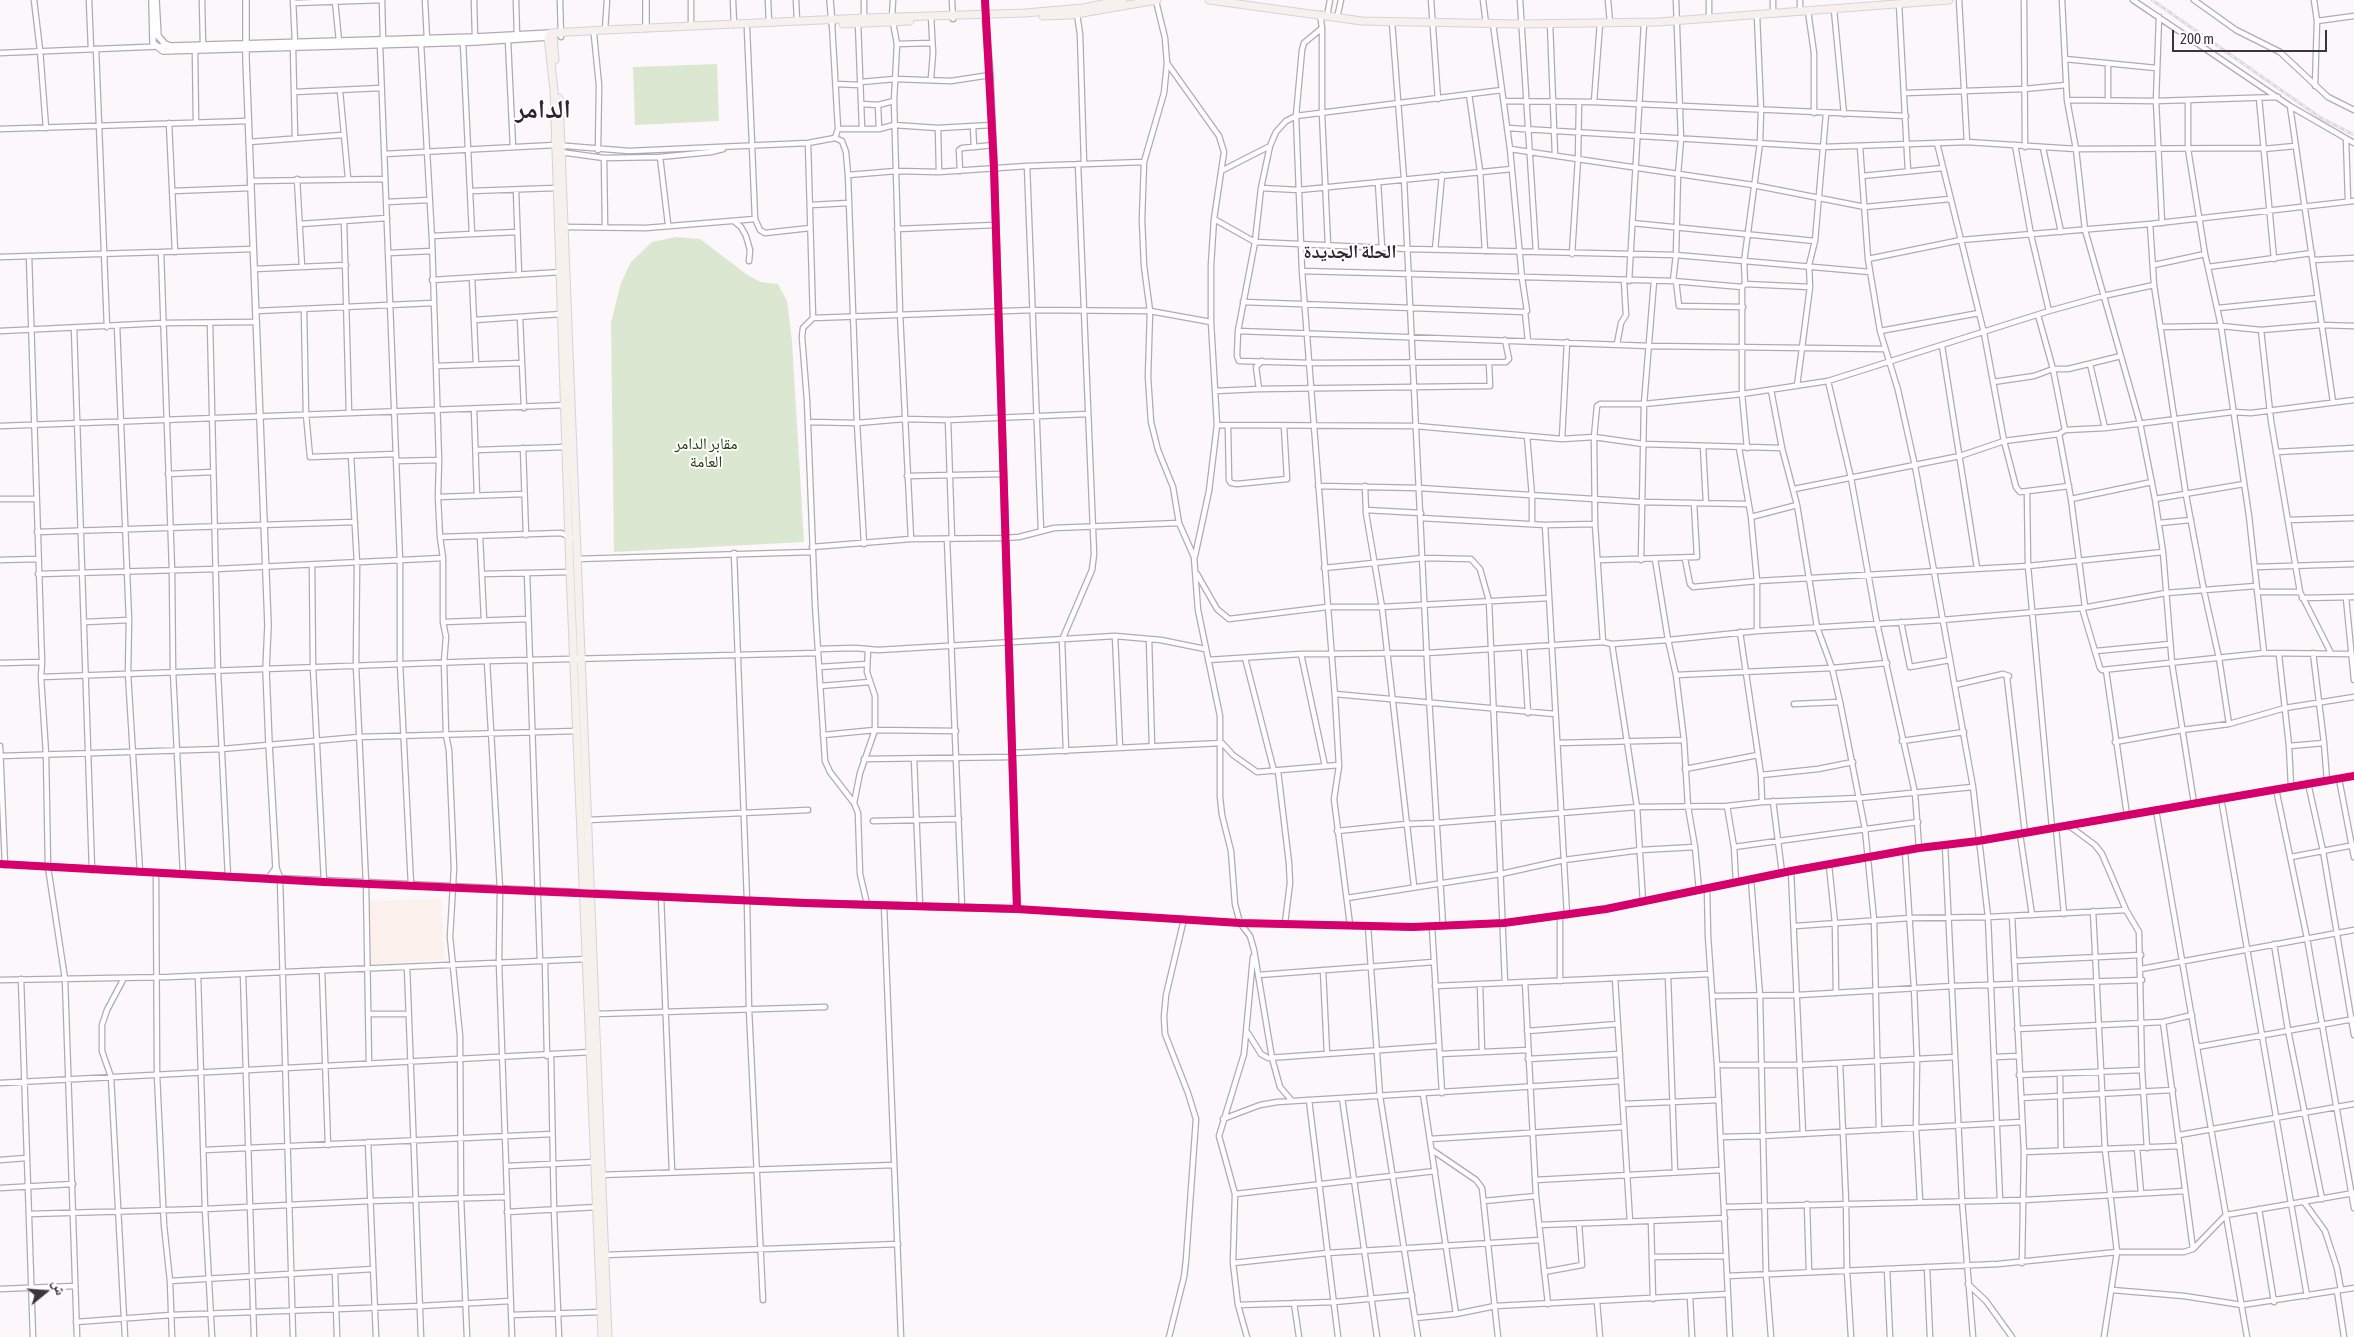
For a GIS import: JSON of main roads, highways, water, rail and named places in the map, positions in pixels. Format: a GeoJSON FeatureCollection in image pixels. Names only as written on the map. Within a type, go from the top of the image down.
{"type":"FeatureCollection","features":[{"type":"Feature","properties":{"kind":"main road"},"geometry":{"type":"LineString","coordinates":[[1026,15],[1082,8],[1123,0]]}},
{"type":"Feature","properties":{"kind":"main road"},"geometry":{"type":"LineString","coordinates":[[555,35],[747,29],[861,20],[985,15],[1077,14],[1156,0]]}},
{"type":"Feature","properties":{"kind":"main road"},"geometry":{"type":"LineString","coordinates":[[1209,0],[1337,18],[1432,24],[1550,24],[1709,20],[1834,10],[1855,4],[1899,4],[1917,1],[1949,0]]}},
{"type":"Feature","properties":{"kind":"main road"},"geometry":{"type":"LineString","coordinates":[[555,35],[646,28],[797,21],[832,22]]}},
{"type":"Feature","properties":{"kind":"main road"},"geometry":{"type":"LineString","coordinates":[[555,35],[554,90],[564,227],[562,314],[567,405],[566,447],[572,538],[576,559],[577,731],[596,1014],[600,1175],[608,1337]]}},
{"type":"Feature","properties":{"kind":"main road"},"geometry":{"type":"LineString","coordinates":[[558,149],[557,186],[563,272],[572,538],[570,572],[588,820],[587,959],[602,1337]]}},
{"type":"Feature","properties":{"kind":"railway"},"geometry":{"type":"LineString","coordinates":[[2152,0],[2321,118],[2354,135]]}},
{"type":"Feature","properties":{"kind":"district","name":"الدامر"},"geometry":{"type":"Point","coordinates":[543,110]}},
{"type":"Feature","properties":{"kind":"district","name":"الحلة الجديدة"},"geometry":{"type":"Point","coordinates":[1350,252]}},
{"type":"Feature","properties":{"kind":"park label","name":"مقابر الدامر العامة"},"geometry":{"type":"Point","coordinates":[706,453]}}]}
